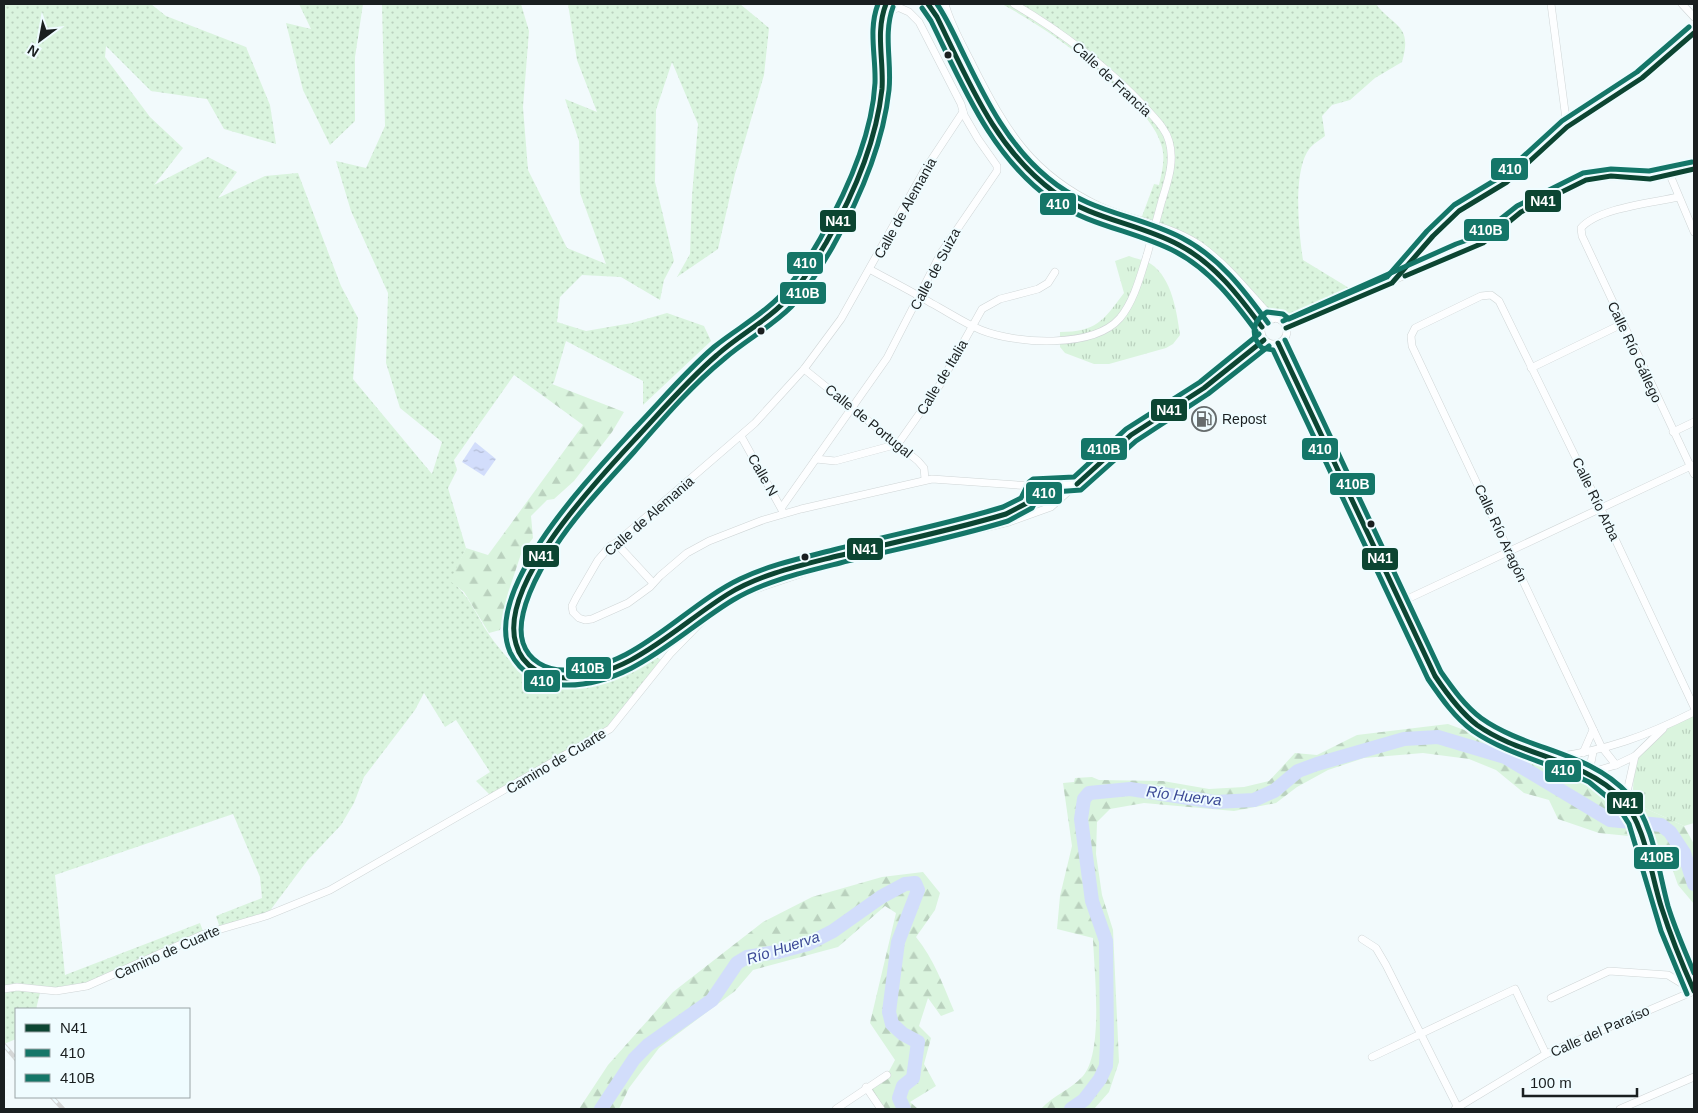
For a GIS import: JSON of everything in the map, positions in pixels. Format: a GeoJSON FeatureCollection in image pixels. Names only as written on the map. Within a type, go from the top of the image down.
{"type":"FeatureCollection","features":[{"type":"Feature","properties":{"kind":"street"},"geometry":{"type":"LineString","coordinates":[[878,4],[883,82],[870,141],[852,187],[814,262],[792,295],[770,316],[706,365],[631,442],[559,528],[535,566],[520,600],[514,629],[518,652],[528,665],[543,674],[566,679],[587,675],[626,661],[654,646],[720,597],[747,583],[790,568],[856,550],[1006,514],[1028,504],[1035,486]]}},
{"type":"Feature","properties":{"kind":"street"},"geometry":{"type":"LineString","coordinates":[[880,16],[886,4]]}},
{"type":"Feature","properties":{"kind":"street"},"geometry":{"type":"LineString","coordinates":[[928,4],[938,17],[995,130],[1022,165],[1050,189],[1077,207],[1097,216],[1166,239],[1194,254],[1232,287],[1262,327]]}},
{"type":"Feature","properties":{"kind":"street"},"geometry":{"type":"LineString","coordinates":[[945,4],[951,21],[994,108],[1022,150],[1044,171],[1072,192],[1101,207],[1174,230],[1198,244],[1238,279],[1273,319]]}},
{"type":"Feature","properties":{"kind":"street","name":"Calle de Francia"},"geometry":{"type":"LineString","coordinates":[[871,270],[972,326],[991,334],[1015,338],[1072,340],[1096,334],[1110,326],[1128,305],[1147,255],[1170,173],[1172,154],[1162,126],[1132,94],[1086,53],[1064,35],[1014,4]]}},
{"type":"Feature","properties":{"kind":"street"},"geometry":{"type":"LineString","coordinates":[[1551,4],[1567,128]]}},
{"type":"Feature","properties":{"kind":"street"},"geometry":{"type":"LineString","coordinates":[[1682,4],[1694,17]]}},
{"type":"Feature","properties":{"kind":"street","name":"Calle de Suiza"},"geometry":{"type":"LineString","coordinates":[[783,510],[816,459],[887,358],[941,253],[956,228],[997,171],[997,166],[982,146],[963,112],[961,104],[919,22],[912,14],[894,6],[880,16]]}},
{"type":"Feature","properties":{"kind":"street"},"geometry":{"type":"LineString","coordinates":[[1392,282],[1459,211],[1507,182],[1567,128],[1642,78],[1694,33]]}},
{"type":"Feature","properties":{"kind":"street","name":"Calle de Alemania"},"geometry":{"type":"LineString","coordinates":[[963,112],[924,171],[871,270],[841,319],[804,369],[769,409],[740,436],[616,543],[610,546],[598,560],[572,606],[579,618],[585,620],[604,615],[628,603],[687,553],[709,541],[783,510],[925,479],[1046,487],[1077,484]]}},
{"type":"Feature","properties":{"kind":"street"},"geometry":{"type":"LineString","coordinates":[[1286,328],[1483,243],[1521,212],[1586,180],[1611,176],[1650,179],[1694,169]]}},
{"type":"Feature","properties":{"kind":"street"},"geometry":{"type":"LineString","coordinates":[[1670,175],[1694,232]]}},
{"type":"Feature","properties":{"kind":"street","name":"Calle Río Gállego"},"geometry":{"type":"LineString","coordinates":[[1678,197],[1617,211],[1587,221],[1581,228],[1622,324],[1673,432],[1692,465],[1694,474]]}},
{"type":"Feature","properties":{"kind":"street"},"geometry":{"type":"LineString","coordinates":[[1418,253],[1426,266]]}},
{"type":"Feature","properties":{"kind":"street","name":"Calle de Italia"},"geometry":{"type":"LineString","coordinates":[[898,444],[939,386],[978,314],[987,304],[1038,289],[1048,283],[1056,272]]}},
{"type":"Feature","properties":{"kind":"street","name":"Calle Río Aragón"},"geometry":{"type":"LineString","coordinates":[[1491,295],[1481,296],[1417,326],[1411,336],[1412,346],[1510,550],[1593,730],[1603,750],[1616,765]]}},
{"type":"Feature","properties":{"kind":"street","name":"Calle Río Arba"},"geometry":{"type":"LineString","coordinates":[[1491,295],[1500,304],[1600,507],[1694,707]]}},
{"type":"Feature","properties":{"kind":"street"},"geometry":{"type":"LineString","coordinates":[[1273,319],[1281,321],[1286,328],[1284,339],[1278,343],[1271,344],[1264,340],[1261,334],[1262,327],[1266,321],[1273,319]]}},
{"type":"Feature","properties":{"kind":"street"},"geometry":{"type":"LineString","coordinates":[[1531,368],[1622,324]]}},
{"type":"Feature","properties":{"kind":"street","name":"Camino de Cuarte"},"geometry":{"type":"LineString","coordinates":[[4,989],[17,986],[56,991],[87,986],[204,934],[266,916],[330,890],[610,729],[677,647],[704,619],[738,595],[818,568],[1009,522],[1052,507],[1131,435],[1204,388],[1264,340]]}},
{"type":"Feature","properties":{"kind":"street"},"geometry":{"type":"LineString","coordinates":[[1278,343],[1435,676],[1459,710],[1486,730],[1589,773],[1606,784],[1625,801],[1640,834],[1673,944],[1694,991]]}},
{"type":"Feature","properties":{"kind":"street","name":"Calle de Portugal"},"geometry":{"type":"LineString","coordinates":[[804,369],[921,464],[925,479]]}},
{"type":"Feature","properties":{"kind":"street"},"geometry":{"type":"LineString","coordinates":[[1673,432],[1694,422]]}},
{"type":"Feature","properties":{"kind":"street","name":"Calle N"},"geometry":{"type":"LineString","coordinates":[[740,436],[783,510]]}},
{"type":"Feature","properties":{"kind":"street"},"geometry":{"type":"LineString","coordinates":[[816,459],[824,462],[835,460],[898,444]]}},
{"type":"Feature","properties":{"kind":"street"},"geometry":{"type":"LineString","coordinates":[[1401,602],[1692,465]]}},
{"type":"Feature","properties":{"kind":"street"},"geometry":{"type":"LineString","coordinates":[[1057,486],[1066,496]]}},
{"type":"Feature","properties":{"kind":"street"},"geometry":{"type":"LineString","coordinates":[[1046,487],[1059,501]]}},
{"type":"Feature","properties":{"kind":"street"},"geometry":{"type":"LineString","coordinates":[[616,543],[653,583]]}},
{"type":"Feature","properties":{"kind":"street"},"geometry":{"type":"LineString","coordinates":[[1554,757],[1603,750],[1665,727],[1694,712]]}},
{"type":"Feature","properties":{"kind":"street"},"geometry":{"type":"LineString","coordinates":[[1589,773],[1616,765],[1635,756],[1665,727]]}},
{"type":"Feature","properties":{"kind":"street"},"geometry":{"type":"LineString","coordinates":[[1584,753],[1593,730]]}},
{"type":"Feature","properties":{"kind":"street"},"geometry":{"type":"LineString","coordinates":[[1589,773],[1593,752]]}},
{"type":"Feature","properties":{"kind":"street"},"geometry":{"type":"LineString","coordinates":[[1625,801],[1635,756]]}},
{"type":"Feature","properties":{"kind":"street"},"geometry":{"type":"LineString","coordinates":[[1362,939],[1376,948],[1422,1032],[1456,1108]]}},
{"type":"Feature","properties":{"kind":"street"},"geometry":{"type":"LineString","coordinates":[[1551,998],[1609,971],[1668,975],[1694,991]]}},
{"type":"Feature","properties":{"kind":"street"},"geometry":{"type":"LineString","coordinates":[[1372,1057],[1515,989],[1546,1054]]}},
{"type":"Feature","properties":{"kind":"street","name":"Calle del Paraíso"},"geometry":{"type":"LineString","coordinates":[[1456,1108],[1546,1054],[1694,991]]}},
{"type":"Feature","properties":{"kind":"street"},"geometry":{"type":"LineString","coordinates":[[836,1109],[866,1087],[887,1075]]}},
{"type":"Feature","properties":{"kind":"street"},"geometry":{"type":"LineString","coordinates":[[1620,1109],[1694,1077]]}},
{"type":"Feature","properties":{"kind":"street"},"geometry":{"type":"LineString","coordinates":[[866,1087],[881,1109]]}},
{"type":"Feature","properties":{"kind":"green space"},"geometry":{"type":"Polygon","coordinates":[[[4,4],[151,4],[166,16],[246,47],[270,105],[276,144],[224,129],[207,99],[151,91],[106,46],[105,57],[150,117],[183,148],[154,185],[208,157],[237,172],[218,198],[265,176],[298,173],[341,286],[358,318],[353,379],[432,474],[442,442],[400,408],[386,363],[388,293],[351,211],[336,161],[366,168],[385,126],[382,4],[521,4],[529,31],[523,107],[528,170],[567,248],[606,264],[580,193],[579,141],[565,99],[597,112],[577,60],[568,4],[740,4],[769,28],[764,75],[735,174],[718,249],[677,277],[690,254],[692,196],[698,124],[672,62],[656,110],[655,182],[674,261],[664,280],[660,300],[621,277],[582,275],[560,297],[557,322],[586,331],[632,323],[667,313],[704,326],[711,341],[643,405],[643,381],[566,341],[554,382],[542,395],[514,375],[454,460],[457,470],[448,488],[466,548],[451,581],[468,599],[488,633],[508,658],[527,674],[545,683],[564,686],[585,684],[656,657],[665,662],[610,729],[493,798],[476,781],[490,772],[456,720],[445,727],[424,693],[415,710],[364,777],[354,803],[341,825],[307,861],[266,916],[220,928],[216,916],[262,898],[260,877],[233,814],[55,875],[65,975],[200,923],[204,934],[87,986],[41,989],[36,1008],[15,1008],[15,1039],[4,1044],[4,4]]]}},
{"type":"Feature","properties":{"kind":"green space"},"geometry":{"type":"Polygon","coordinates":[[[299,4],[363,4],[355,57],[355,121],[330,145],[303,90],[286,23],[311,29],[299,4]]]}},
{"type":"Feature","properties":{"kind":"green space"},"geometry":{"type":"Polygon","coordinates":[[[1002,4],[1376,4],[1403,33],[1405,50],[1402,62],[1375,78],[1350,100],[1332,105],[1322,116],[1325,136],[1311,147],[1304,158],[1299,186],[1298,202],[1303,260],[1349,288],[1291,317],[1284,324],[1273,319],[1198,244],[1141,219],[1154,184],[1159,185],[1163,165],[1162,149],[1153,127],[1133,103],[1103,74],[1038,25],[1002,4]]]}},
{"type":"Feature","properties":{"kind":"green space"},"geometry":{"type":"Polygon","coordinates":[[[1129,256],[1149,263],[1164,278],[1172,296],[1180,335],[1173,344],[1166,348],[1109,364],[1094,364],[1065,353],[1060,347],[1060,332],[1082,330],[1098,323],[1124,293],[1115,261],[1129,256]]]}},
{"type":"Feature","properties":{"kind":"green space"},"geometry":{"type":"Polygon","coordinates":[[[552,384],[624,412],[612,432],[574,481],[554,499],[547,500],[531,516],[533,538],[521,554],[508,593],[500,630],[489,633],[464,592],[450,581],[466,548],[488,555],[583,425],[542,395],[552,384]]]}},
{"type":"Feature","properties":{"kind":"green space"},"geometry":{"type":"Polygon","coordinates":[[[1694,712],[1694,823],[1684,826],[1636,804],[1633,789],[1635,756],[1665,727],[1694,712]]]}},
{"type":"Feature","properties":{"kind":"green space"},"geometry":{"type":"Polygon","coordinates":[[[1448,724],[1578,772],[1589,773],[1625,801],[1636,804],[1684,826],[1694,844],[1694,904],[1678,885],[1668,857],[1649,838],[1599,833],[1558,819],[1549,800],[1524,793],[1496,770],[1469,759],[1423,753],[1364,758],[1328,770],[1297,787],[1276,803],[1234,811],[1144,803],[1110,809],[1097,822],[1096,854],[1102,895],[1113,930],[1119,1062],[1109,1092],[1094,1109],[1041,1109],[1083,1076],[1090,1064],[1096,1030],[1093,938],[1057,929],[1060,896],[1072,846],[1063,783],[1074,782],[1075,778],[1092,777],[1099,780],[1163,781],[1209,789],[1244,787],[1269,781],[1295,753],[1317,755],[1357,735],[1448,724]]]}},
{"type":"Feature","properties":{"kind":"green space"},"geometry":{"type":"Polygon","coordinates":[[[923,872],[940,893],[935,910],[916,937],[933,963],[954,1011],[941,1016],[928,998],[919,1026],[931,1038],[924,1064],[936,1086],[910,1102],[918,1109],[881,1109],[866,1087],[887,1075],[895,1060],[870,1023],[896,913],[885,906],[838,947],[753,970],[735,991],[659,1048],[629,1088],[619,1109],[579,1109],[608,1065],[673,992],[763,922],[812,897],[882,877],[923,872]]]}},
{"type":"Feature","properties":{"kind":"water"},"geometry":{"type":"Polygon","coordinates":[[[475,442],[496,459],[484,476],[462,462],[475,442]]]}},
{"type":"Feature","properties":{"kind":"waterway","name":"Río Huerva"},"geometry":{"type":"LineString","coordinates":[[1071,1109],[1084,1100],[1100,1079],[1106,1066],[1106,941],[1092,901],[1081,819],[1084,799],[1089,793],[1130,789],[1215,802],[1254,800],[1274,791],[1298,771],[1317,764],[1404,739],[1438,737],[1505,757],[1610,820],[1661,825],[1670,832],[1684,853],[1694,884]]}},
{"type":"Feature","properties":{"kind":"waterway","name":"Río Huerva"},"geometry":{"type":"LineString","coordinates":[[601,1109],[634,1059],[648,1045],[712,1000],[737,963],[747,957],[808,944],[833,931],[881,897],[905,884],[915,883],[918,890],[898,942],[889,1012],[892,1024],[903,1034],[918,1042],[913,1078],[903,1086],[899,1098],[904,1109]]}},
{"type":"Feature","properties":{"kind":"railway"},"geometry":{"type":"LineString","coordinates":[[4,1045],[15,1058]]}},
{"type":"Feature","properties":{"kind":"railway"},"geometry":{"type":"LineString","coordinates":[[53,1098],[63,1109]]}},
{"type":"Feature","properties":{"kind":"transit line","name":"410"},"geometry":{"type":"LineString","coordinates":[[878,4],[873,24],[875,83],[869,124],[848,184],[830,221],[803,268],[775,302],[722,340],[684,376],[595,472],[547,532],[527,564],[512,596],[506,626],[510,652],[525,672],[547,683],[564,685],[588,683],[611,677],[654,655],[733,600],[758,587],[813,570],[1008,521],[1032,508],[1040,493],[1081,490],[1136,441],[1208,394],[1269,346]]}},
{"type":"Feature","properties":{"kind":"transit line","name":"N41"},"geometry":{"type":"LineString","coordinates":[[886,4],[880,36],[882,89],[875,129],[854,188],[826,243],[804,278],[789,297],[773,313],[726,347],[707,364],[622,453],[578,503],[556,532],[537,562],[522,592],[514,619],[516,644],[523,659],[529,665],[535,670],[550,676],[567,678],[590,675],[612,669],[652,647],[709,606],[753,581],[806,564],[1006,514],[1027,503],[1035,486]]}},
{"type":"Feature","properties":{"kind":"transit line","name":"N41"},"geometry":{"type":"LineString","coordinates":[[928,4],[937,17],[985,112],[999,134],[1033,175],[1054,192],[1084,209],[1148,231],[1192,252],[1225,281],[1262,327]]}},
{"type":"Feature","properties":{"kind":"transit line","name":"410B"},"geometry":{"type":"LineString","coordinates":[[937,4],[1000,122],[1010,138],[1034,165],[1064,190],[1081,199],[1165,230],[1195,246],[1230,275],[1268,323]]}},
{"type":"Feature","properties":{"kind":"transit line","name":"410B"},"geometry":{"type":"LineString","coordinates":[[893,7],[888,38],[890,80],[881,132],[860,192],[832,248],[808,286],[791,307],[724,359],[688,392],[593,498],[564,534],[535,580],[525,606],[521,632],[523,643],[529,655],[539,663],[557,670],[589,668],[612,661],[635,650],[719,591],[751,574],[798,559],[1003,507],[1021,498],[1029,482],[1033,479],[1074,477],[1126,429],[1200,382],[1259,334]]}},
{"type":"Feature","properties":{"kind":"transit line","name":"410"},"geometry":{"type":"LineString","coordinates":[[922,8],[931,21],[967,95],[981,119],[1012,163],[1031,183],[1053,201],[1068,210],[1161,245],[1188,259],[1220,287],[1256,331]]}},
{"type":"Feature","properties":{"kind":"transit line","name":"410"},"geometry":{"type":"LineString","coordinates":[[1687,994],[1661,931],[1629,824],[1617,805],[1589,782],[1560,769],[1515,753],[1473,731],[1454,714],[1428,679],[1273,350],[1262,348],[1256,339],[1254,329],[1258,320],[1267,312],[1283,314],[1289,319],[1387,277],[1427,231],[1454,205],[1502,176],[1562,121],[1637,72],[1689,27]]}},
{"type":"Feature","properties":{"kind":"transit line","name":"N41"},"geometry":{"type":"LineString","coordinates":[[1286,328],[1392,283],[1433,236],[1459,211],[1507,182],[1567,127],[1642,78],[1694,33]]}},
{"type":"Feature","properties":{"kind":"transit line","name":"410B"},"geometry":{"type":"LineString","coordinates":[[1283,321],[1456,244],[1479,236],[1517,206],[1583,173],[1611,169],[1649,171],[1692,162]]}},
{"type":"Feature","properties":{"kind":"transit line","name":"N41"},"geometry":{"type":"LineString","coordinates":[[1405,276],[1483,243],[1521,212],[1586,180],[1611,176],[1650,179],[1694,169]]}},
{"type":"Feature","properties":{"kind":"transit line","name":"N41"},"geometry":{"type":"LineString","coordinates":[[1077,484],[1131,435],[1204,388],[1264,340]]}},
{"type":"Feature","properties":{"kind":"transit line","name":"410B"},"geometry":{"type":"LineString","coordinates":[[1285,340],[1441,672],[1464,703],[1481,718],[1518,738],[1596,769],[1613,780],[1629,795],[1650,833],[1668,906],[1694,973]]}},
{"type":"Feature","properties":{"kind":"transit line","name":"N41"},"geometry":{"type":"LineString","coordinates":[[1278,343],[1435,676],[1454,702],[1477,725],[1495,736],[1589,775],[1606,785],[1622,799],[1637,823],[1665,919],[1694,991]]}},
{"type":"Feature","properties":{"kind":"place","name":"Repost"},"geometry":{"type":"Point","coordinates":[1204,419]}}]}
